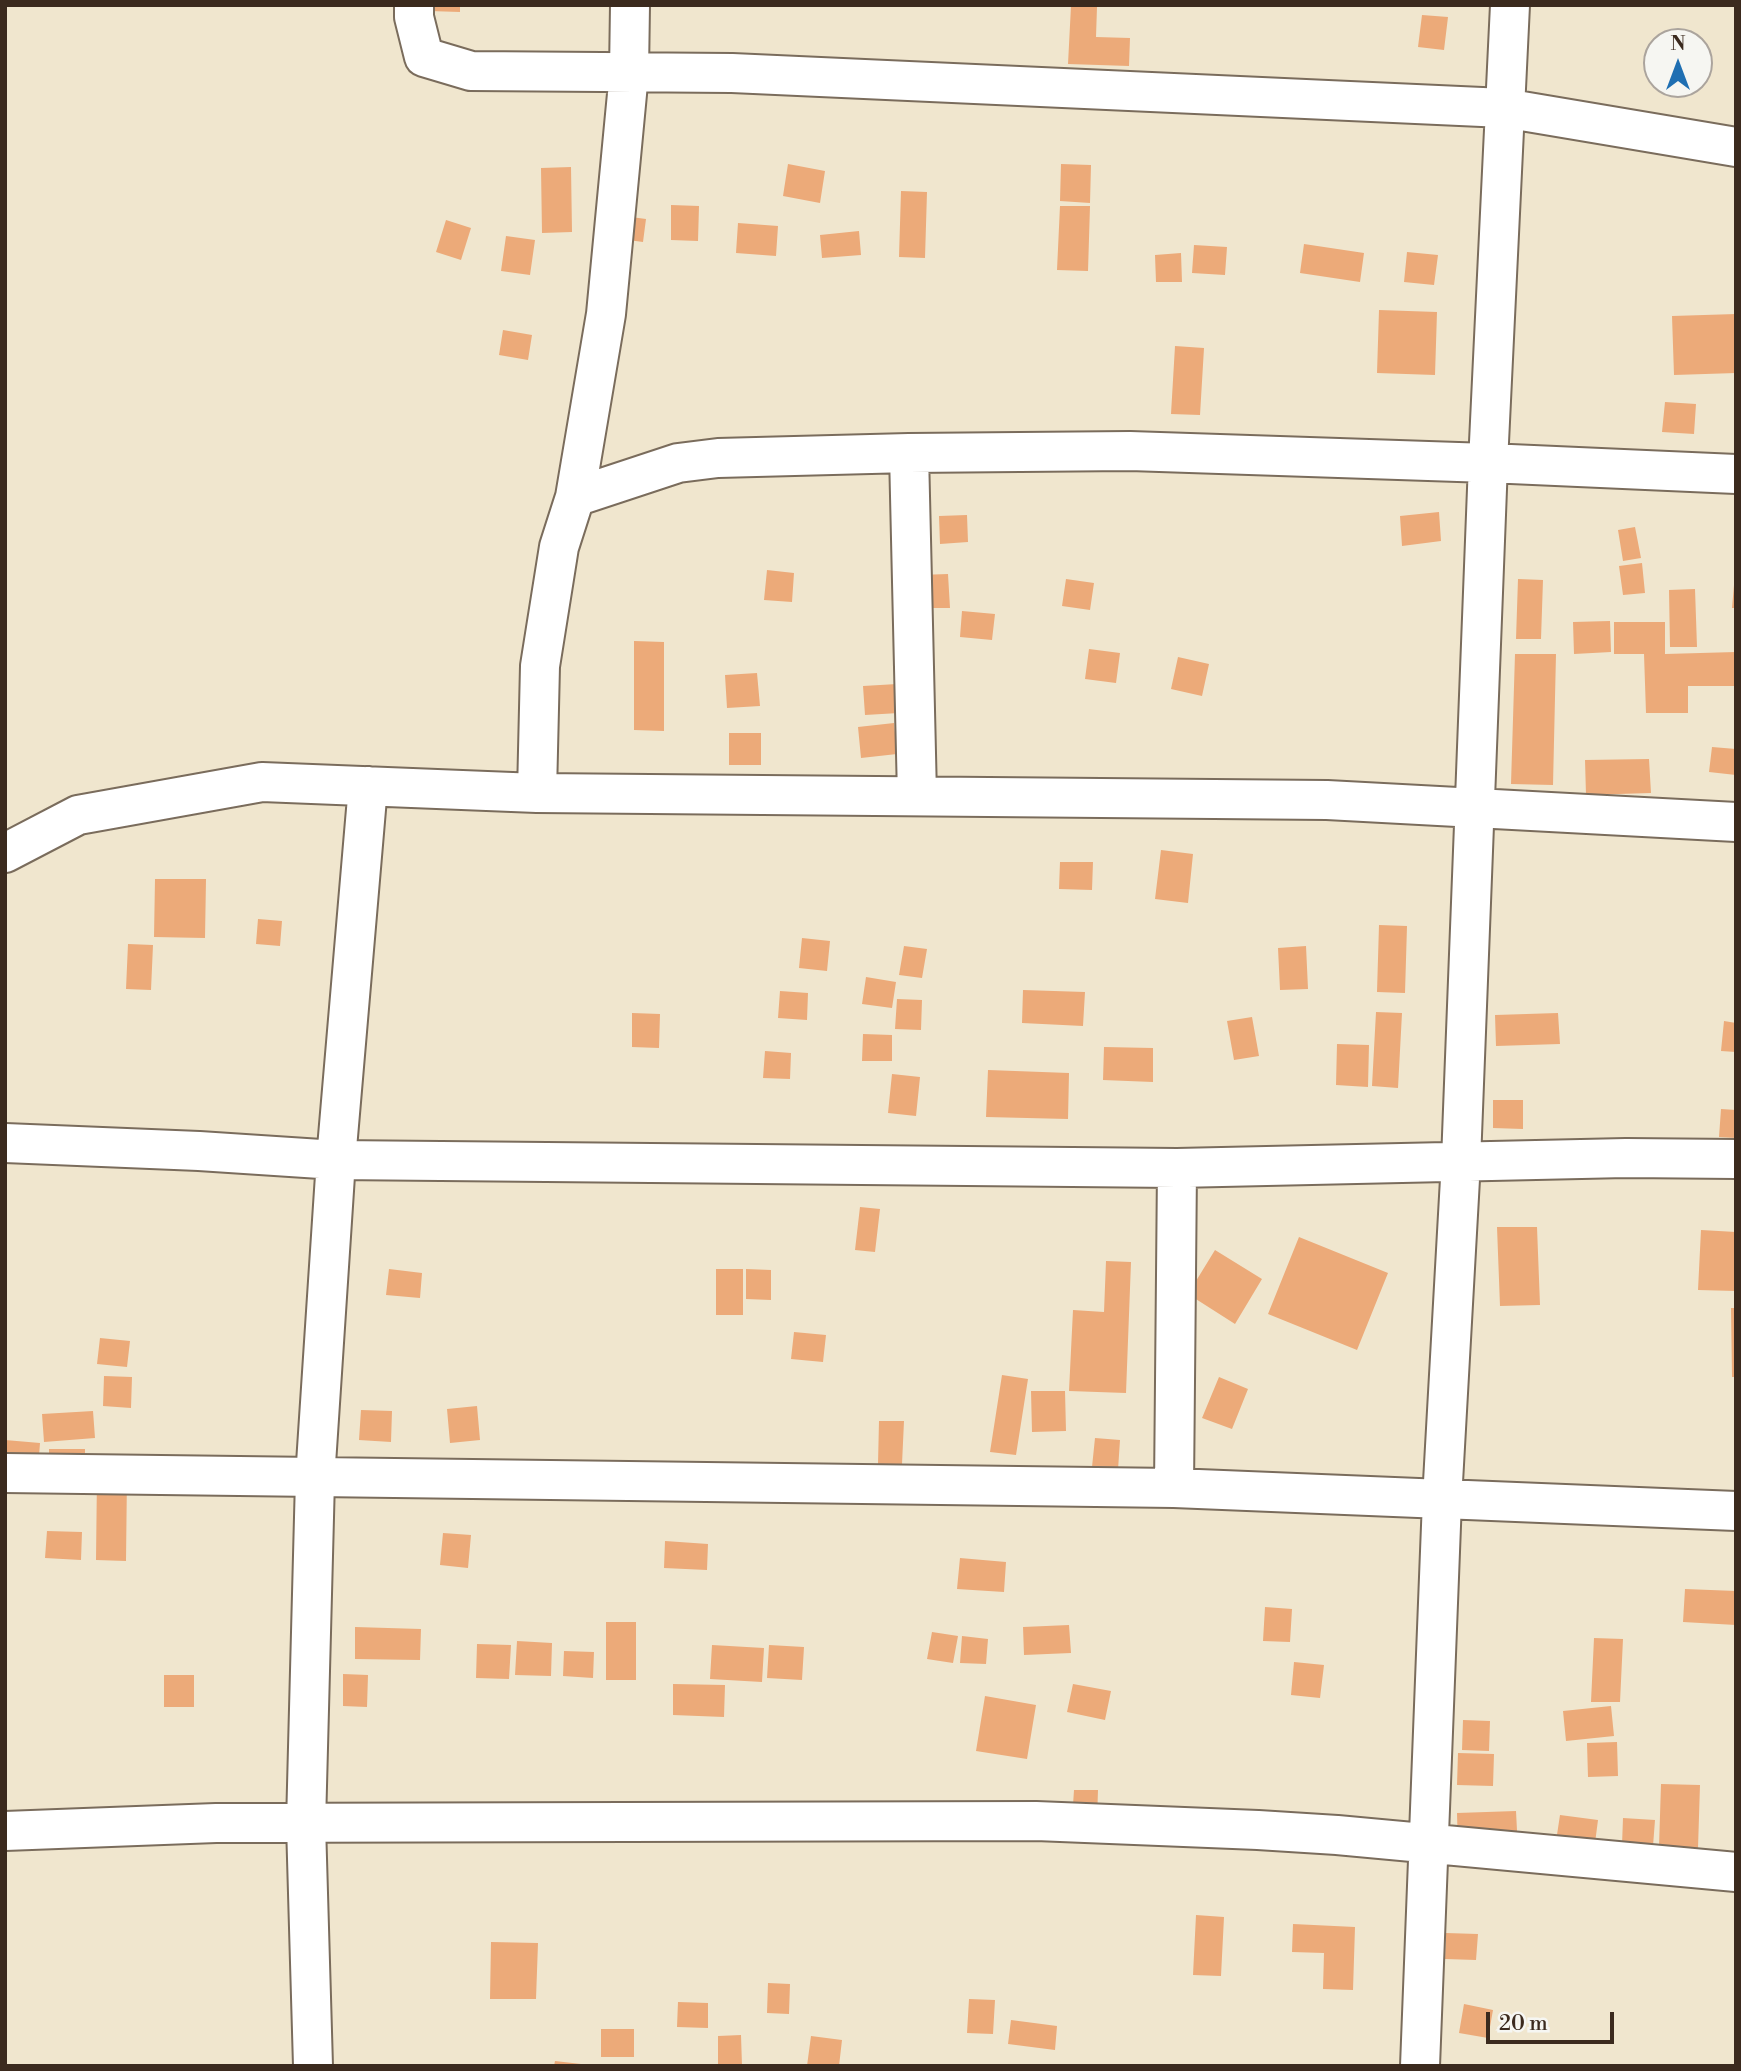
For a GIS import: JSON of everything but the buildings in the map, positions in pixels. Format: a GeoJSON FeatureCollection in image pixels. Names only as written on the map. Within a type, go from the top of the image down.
{"type":"FeatureCollection","features":[{"type":"Feature","properties":{"kind":"street"},"geometry":{"type":"LineString","coordinates":[[414,5],[414,18],[424,57],[471,71],[732,73],[1504,108],[1736,147]]}},
{"type":"Feature","properties":{"kind":"street"},"geometry":{"type":"LineString","coordinates":[[537,793],[540,666],[559,547],[575,498],[606,314],[629,73],[630,5]]}},
{"type":"Feature","properties":{"kind":"street"},"geometry":{"type":"LineString","coordinates":[[1420,2066],[1427,1842],[1461,1161],[1473,808],[1510,5]]}},
{"type":"Feature","properties":{"kind":"street"},"geometry":{"type":"LineString","coordinates":[[575,498],[678,463],[718,458],[909,453],[1130,451],[1736,474]]}},
{"type":"Feature","properties":{"kind":"street"},"geometry":{"type":"LineString","coordinates":[[909,453],[917,796]]}},
{"type":"Feature","properties":{"kind":"street"},"geometry":{"type":"LineString","coordinates":[[5,853],[78,815],[262,782],[537,793],[1328,800],[1736,822]]}},
{"type":"Feature","properties":{"kind":"street"},"geometry":{"type":"LineString","coordinates":[[313,2066],[306,1824],[315,1479],[336,1160],[368,786]]}},
{"type":"Feature","properties":{"kind":"street"},"geometry":{"type":"LineString","coordinates":[[5,1143],[336,1160],[1177,1168],[1626,1158],[1736,1159]]}},
{"type":"Feature","properties":{"kind":"street"},"geometry":{"type":"LineString","coordinates":[[1174,1488],[1177,1168]]}},
{"type":"Feature","properties":{"kind":"street"},"geometry":{"type":"LineString","coordinates":[[5,1473],[1174,1488],[1736,1511]]}},
{"type":"Feature","properties":{"kind":"street"},"geometry":{"type":"LineString","coordinates":[[6,1824],[1036,1821],[1258,1829],[1427,1842],[1736,1872]]}}]}
